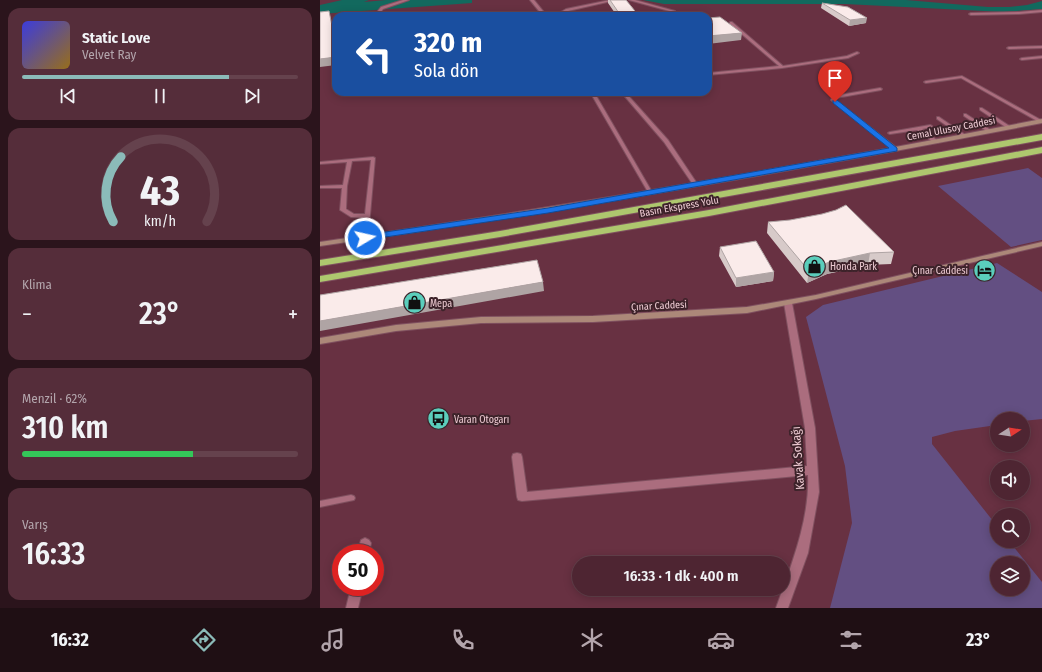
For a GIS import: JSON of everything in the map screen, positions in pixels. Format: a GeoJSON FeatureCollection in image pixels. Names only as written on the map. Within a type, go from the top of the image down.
{"type":"FeatureCollection","features":[{"type":"Feature","properties":{"kind":"highway","name":"Basın Ekspress Yolu"},"geometry":{"type":"LineString","coordinates":[[320,263],[514,232],[1039,137]]}},
{"type":"Feature","properties":{"kind":"highway","name":"Basın Ekspress Yolu"},"geometry":{"type":"LineString","coordinates":[[320,279],[702,214],[1042,150]]}},
{"type":"Feature","properties":{"kind":"highway"},"geometry":{"type":"LineString","coordinates":[[1008,157],[1042,155]]}},
{"type":"Feature","properties":{"kind":"main road","name":"Cemal Ulusoy Caddesi"},"geometry":{"type":"LineString","coordinates":[[320,244],[548,211],[936,142],[1041,121]]}},
{"type":"Feature","properties":{"kind":"main road","name":"Çınar Caddesi"},"geometry":{"type":"LineString","coordinates":[[320,342],[396,328],[481,320],[593,319],[747,310],[788,303],[1042,244]]}},
{"type":"Feature","properties":{"kind":"street"},"geometry":{"type":"LineString","coordinates":[[379,12],[382,8],[407,0]]}},
{"type":"Feature","properties":{"kind":"street","name":"Kavak Sokağı"},"geometry":{"type":"LineString","coordinates":[[782,608],[802,553],[814,492],[810,428],[788,303]]}},
{"type":"Feature","properties":{"kind":"street"},"geometry":{"type":"LineString","coordinates":[[517,457],[522,497],[813,470]]}},
{"type":"Feature","properties":{"kind":"street"},"geometry":{"type":"LineString","coordinates":[[352,608],[354,596]]}},
{"type":"Feature","properties":{"kind":"lane"},"geometry":{"type":"LineString","coordinates":[[532,0],[542,12]]}},
{"type":"Feature","properties":{"kind":"lane"},"geometry":{"type":"LineString","coordinates":[[563,12],[614,0]]}},
{"type":"Feature","properties":{"kind":"lane"},"geometry":{"type":"LineString","coordinates":[[631,0],[673,11]]}},
{"type":"Feature","properties":{"kind":"lane"},"geometry":{"type":"LineString","coordinates":[[972,14],[1042,11]]}},
{"type":"Feature","properties":{"kind":"lane"},"geometry":{"type":"LineString","coordinates":[[731,23],[782,67]]}},
{"type":"Feature","properties":{"kind":"lane"},"geometry":{"type":"LineString","coordinates":[[1034,47],[1042,52]]}},
{"type":"Feature","properties":{"kind":"lane"},"geometry":{"type":"LineString","coordinates":[[1009,48],[1042,47]]}},
{"type":"Feature","properties":{"kind":"lane"},"geometry":{"type":"LineString","coordinates":[[712,74],[782,67],[848,57],[857,53]]}},
{"type":"Feature","properties":{"kind":"lane"},"geometry":{"type":"LineString","coordinates":[[1022,59],[1042,56]]}},
{"type":"Feature","properties":{"kind":"lane"},"geometry":{"type":"LineString","coordinates":[[926,82],[962,77],[1041,121]]}},
{"type":"Feature","properties":{"kind":"lane"},"geometry":{"type":"LineString","coordinates":[[880,89],[834,97],[834,100],[895,149]]}},
{"type":"Feature","properties":{"kind":"lane"},"geometry":{"type":"LineString","coordinates":[[594,96],[650,192]]}},
{"type":"Feature","properties":{"kind":"lane"},"geometry":{"type":"LineString","coordinates":[[627,96],[666,141],[696,185]]}},
{"type":"Feature","properties":{"kind":"lane"},"geometry":{"type":"LineString","coordinates":[[981,109],[1009,127]]}},
{"type":"Feature","properties":{"kind":"lane"},"geometry":{"type":"LineString","coordinates":[[964,115],[990,131]]}},
{"type":"Feature","properties":{"kind":"lane"},"geometry":{"type":"LineString","coordinates":[[938,118],[965,136]]}},
{"type":"Feature","properties":{"kind":"lane"},"geometry":{"type":"LineString","coordinates":[[890,133],[930,126]]}},
{"type":"Feature","properties":{"kind":"lane"},"geometry":{"type":"LineString","coordinates":[[918,128],[936,142]]}},
{"type":"Feature","properties":{"kind":"lane"},"geometry":{"type":"LineString","coordinates":[[320,163],[373,158],[365,238]]}},
{"type":"Feature","properties":{"kind":"lane"},"geometry":{"type":"LineString","coordinates":[[350,160],[345,186],[343,210],[353,216],[367,216]]}},
{"type":"Feature","properties":{"kind":"lane"},"geometry":{"type":"LineString","coordinates":[[320,187],[345,186]]}},
{"type":"Feature","properties":{"kind":"lane"},"geometry":{"type":"LineString","coordinates":[[320,504],[351,498]]}},
{"type":"Feature","properties":{"kind":"shaded area"},"geometry":{"type":"Polygon","coordinates":[[[342,0],[369,0],[364,2],[386,0],[472,0],[472,3],[320,14],[320,5],[342,0]]]}},
{"type":"Feature","properties":{"kind":"shaded area"},"geometry":{"type":"Polygon","coordinates":[[[643,0],[906,0],[988,7],[1027,5],[1042,1],[1042,9],[1004,12],[845,4],[664,4],[643,0]]]}},
{"type":"Feature","properties":{"kind":"shaded area"},"geometry":{"type":"Polygon","coordinates":[[[1028,168],[1042,178],[1042,240],[1011,247],[938,186],[1028,168]]]}},
{"type":"Feature","properties":{"kind":"shaded area"},"geometry":{"type":"Polygon","coordinates":[[[997,263],[1042,292],[1042,419],[1030,420],[1030,412],[990,412],[990,426],[955,431],[932,437],[932,444],[990,517],[990,548],[1015,548],[1021,556],[990,556],[990,596],[1030,596],[1030,567],[1042,582],[1042,608],[830,608],[852,523],[845,466],[806,317],[823,305],[997,263]]]}},
{"type":"Feature","properties":{"kind":"building"},"geometry":{"type":"Polygon","coordinates":[[[610,0],[626,0],[636,12],[618,12],[610,0]]]}},
{"type":"Feature","properties":{"kind":"building"},"geometry":{"type":"Polygon","coordinates":[[[822,3],[848,7],[867,18],[850,20],[822,3]]]}},
{"type":"Feature","properties":{"kind":"building"},"geometry":{"type":"Polygon","coordinates":[[[329,11],[332,26],[332,58],[320,59],[320,12],[329,11]]]}},
{"type":"Feature","properties":{"kind":"building"},"geometry":{"type":"Polygon","coordinates":[[[720,17],[742,33],[712,36],[712,18],[720,17]]]}},
{"type":"Feature","properties":{"kind":"building"},"geometry":{"type":"Polygon","coordinates":[[[846,205],[894,252],[870,253],[829,262],[809,271],[768,222],[790,220],[822,214],[846,205]]]}},
{"type":"Feature","properties":{"kind":"building"},"geometry":{"type":"Polygon","coordinates":[[[756,241],[774,272],[736,278],[720,247],[756,241]]]}},
{"type":"Feature","properties":{"kind":"building"},"geometry":{"type":"Polygon","coordinates":[[[537,260],[543,282],[320,321],[320,295],[537,260]]]}},
{"type":"Feature","properties":{"kind":"place","name":"Honda Park"},"geometry":{"type":"Point","coordinates":[815,266]}},
{"type":"Feature","properties":{"kind":"place","name":"Çınar Caddesi"},"geometry":{"type":"Point","coordinates":[984,270]}},
{"type":"Feature","properties":{"kind":"place","name":"Mepa"},"geometry":{"type":"Point","coordinates":[414,303]}},
{"type":"Feature","properties":{"kind":"place","name":"Varan Otogarı"},"geometry":{"type":"Point","coordinates":[439,419]}},
{"type":"Feature","properties":{"kind":"route"},"geometry":{"type":"LineString","coordinates":[[365,238],[548,211],[895,149],[835,102]]}}]}
